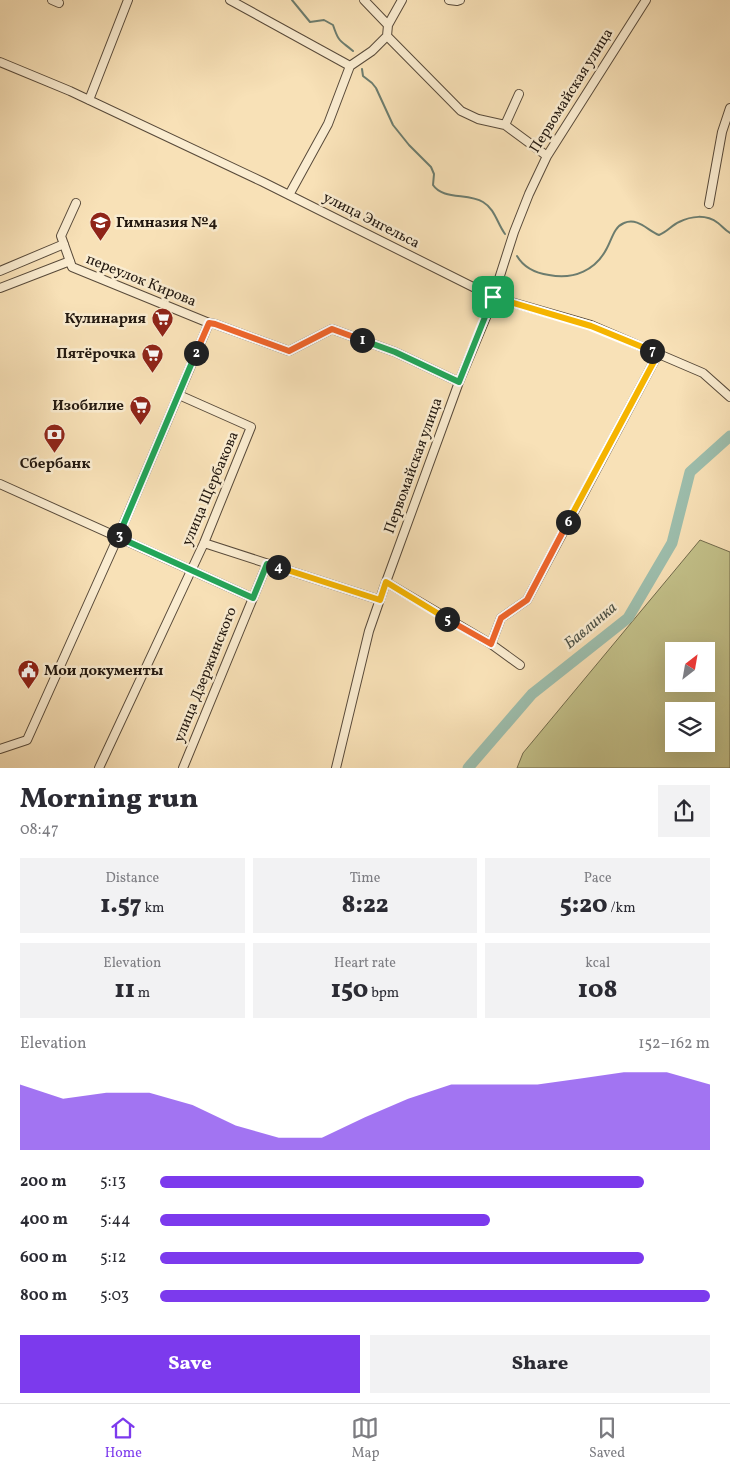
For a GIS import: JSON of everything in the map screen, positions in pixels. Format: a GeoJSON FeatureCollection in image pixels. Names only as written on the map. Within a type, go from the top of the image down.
{"type":"FeatureCollection","features":[{"type":"Feature","properties":{"kind":"street"},"geometry":{"type":"LineString","coordinates":[[88,100],[128,0]]}},
{"type":"Feature","properties":{"kind":"street"},"geometry":{"type":"LineString","coordinates":[[230,0],[350,66]]}},
{"type":"Feature","properties":{"kind":"street"},"geometry":{"type":"LineString","coordinates":[[364,0],[388,25]]}},
{"type":"Feature","properties":{"kind":"street"},"geometry":{"type":"LineString","coordinates":[[289,195],[328,124],[350,66],[372,51],[387,36],[388,25],[402,0]]}},
{"type":"Feature","properties":{"kind":"street"},"geometry":{"type":"LineString","coordinates":[[449,0],[460,0]]}},
{"type":"Feature","properties":{"kind":"street","name":"Первомайская улица"},"geometry":{"type":"LineString","coordinates":[[336,768],[369,631],[459,382],[493,297],[517,224],[547,156],[646,0]]}},
{"type":"Feature","properties":{"kind":"street"},"geometry":{"type":"LineString","coordinates":[[387,36],[460,111],[478,119],[505,125],[547,156]]}},
{"type":"Feature","properties":{"kind":"street","name":"улица Энгельса"},"geometry":{"type":"LineString","coordinates":[[0,62],[70,91],[289,195],[493,297],[591,326],[703,373],[730,397]]}},
{"type":"Feature","properties":{"kind":"street"},"geometry":{"type":"LineString","coordinates":[[505,125],[519,94]]}},
{"type":"Feature","properties":{"kind":"street"},"geometry":{"type":"LineString","coordinates":[[709,204],[722,132],[730,108]]}},
{"type":"Feature","properties":{"kind":"street","name":"переулок Кирова"},"geometry":{"type":"LineString","coordinates":[[76,203],[60,236],[72,267],[209,323],[289,351],[332,329],[395,352],[459,382]]}},
{"type":"Feature","properties":{"kind":"street"},"geometry":{"type":"LineString","coordinates":[[0,271],[64,244]]}},
{"type":"Feature","properties":{"kind":"street"},"geometry":{"type":"LineString","coordinates":[[0,288],[70,261]]}},
{"type":"Feature","properties":{"kind":"street"},"geometry":{"type":"LineString","coordinates":[[0,750],[27,740],[118,537],[209,323]]}},
{"type":"Feature","properties":{"kind":"street"},"geometry":{"type":"LineString","coordinates":[[491,644],[501,618],[527,600],[658,354]]}},
{"type":"Feature","properties":{"kind":"street","name":"улица Щербакова"},"geometry":{"type":"LineString","coordinates":[[98,768],[204,543],[251,427],[179,395]]}},
{"type":"Feature","properties":{"kind":"street"},"geometry":{"type":"LineString","coordinates":[[0,484],[253,598]]}},
{"type":"Feature","properties":{"kind":"street"},"geometry":{"type":"LineString","coordinates":[[204,543],[380,600]]}},
{"type":"Feature","properties":{"kind":"street","name":"улица Дзержинского"},"geometry":{"type":"LineString","coordinates":[[183,768],[267,564]]}},
{"type":"Feature","properties":{"kind":"street"},"geometry":{"type":"LineString","coordinates":[[386,582],[491,644],[520,665]]}},
{"type":"Feature","properties":{"kind":"shaded area"},"geometry":{"type":"Polygon","coordinates":[[[700,540],[730,552],[730,768],[517,768],[523,753],[700,540]]]}},
{"type":"Feature","properties":{"kind":"waterway"},"geometry":{"type":"LineString","coordinates":[[292,0],[310,22],[324,20],[333,25],[339,38],[353,51]]}},
{"type":"Feature","properties":{"kind":"waterway"},"geometry":{"type":"LineString","coordinates":[[362,69],[363,76],[376,88],[393,125],[409,145],[431,167],[434,174],[433,185],[437,190],[449,195],[477,199],[483,202],[493,212],[505,234]]}},
{"type":"Feature","properties":{"kind":"waterway"},"geometry":{"type":"LineString","coordinates":[[517,256],[523,264],[539,273],[567,276],[583,272],[597,262],[618,227],[624,223],[638,223],[659,235],[676,223],[693,217],[704,217],[718,223],[730,233]]}},
{"type":"Feature","properties":{"kind":"waterway","name":"Бавлинка"},"geometry":{"type":"LineString","coordinates":[[468,768],[532,694],[628,618],[672,543],[690,472],[730,436]]}},
{"type":"Feature","properties":{"kind":"place","name":"Гимназия №4"},"geometry":{"type":"Point","coordinates":[100,242]}},
{"type":"Feature","properties":{"kind":"place","name":"Кулинария"},"geometry":{"type":"Point","coordinates":[162,338]}},
{"type":"Feature","properties":{"kind":"place","name":"Пятёрочка"},"geometry":{"type":"Point","coordinates":[152,373]}},
{"type":"Feature","properties":{"kind":"place","name":"Изобилие"},"geometry":{"type":"Point","coordinates":[140,425]}},
{"type":"Feature","properties":{"kind":"place","name":"Сбербанк"},"geometry":{"type":"Point","coordinates":[55,454]}},
{"type":"Feature","properties":{"kind":"place","name":"Мои документы"},"geometry":{"type":"Point","coordinates":[28,690]}},
{"type":"Feature","properties":{"kind":"route"},"geometry":{"type":"LineString","coordinates":[[493,297],[591,326],[643,346],[658,354],[527,600],[501,618],[491,644],[386,582],[380,600],[267,564],[253,598],[118,537],[209,323],[289,351],[332,329],[395,352],[459,382],[493,297]]}}]}
